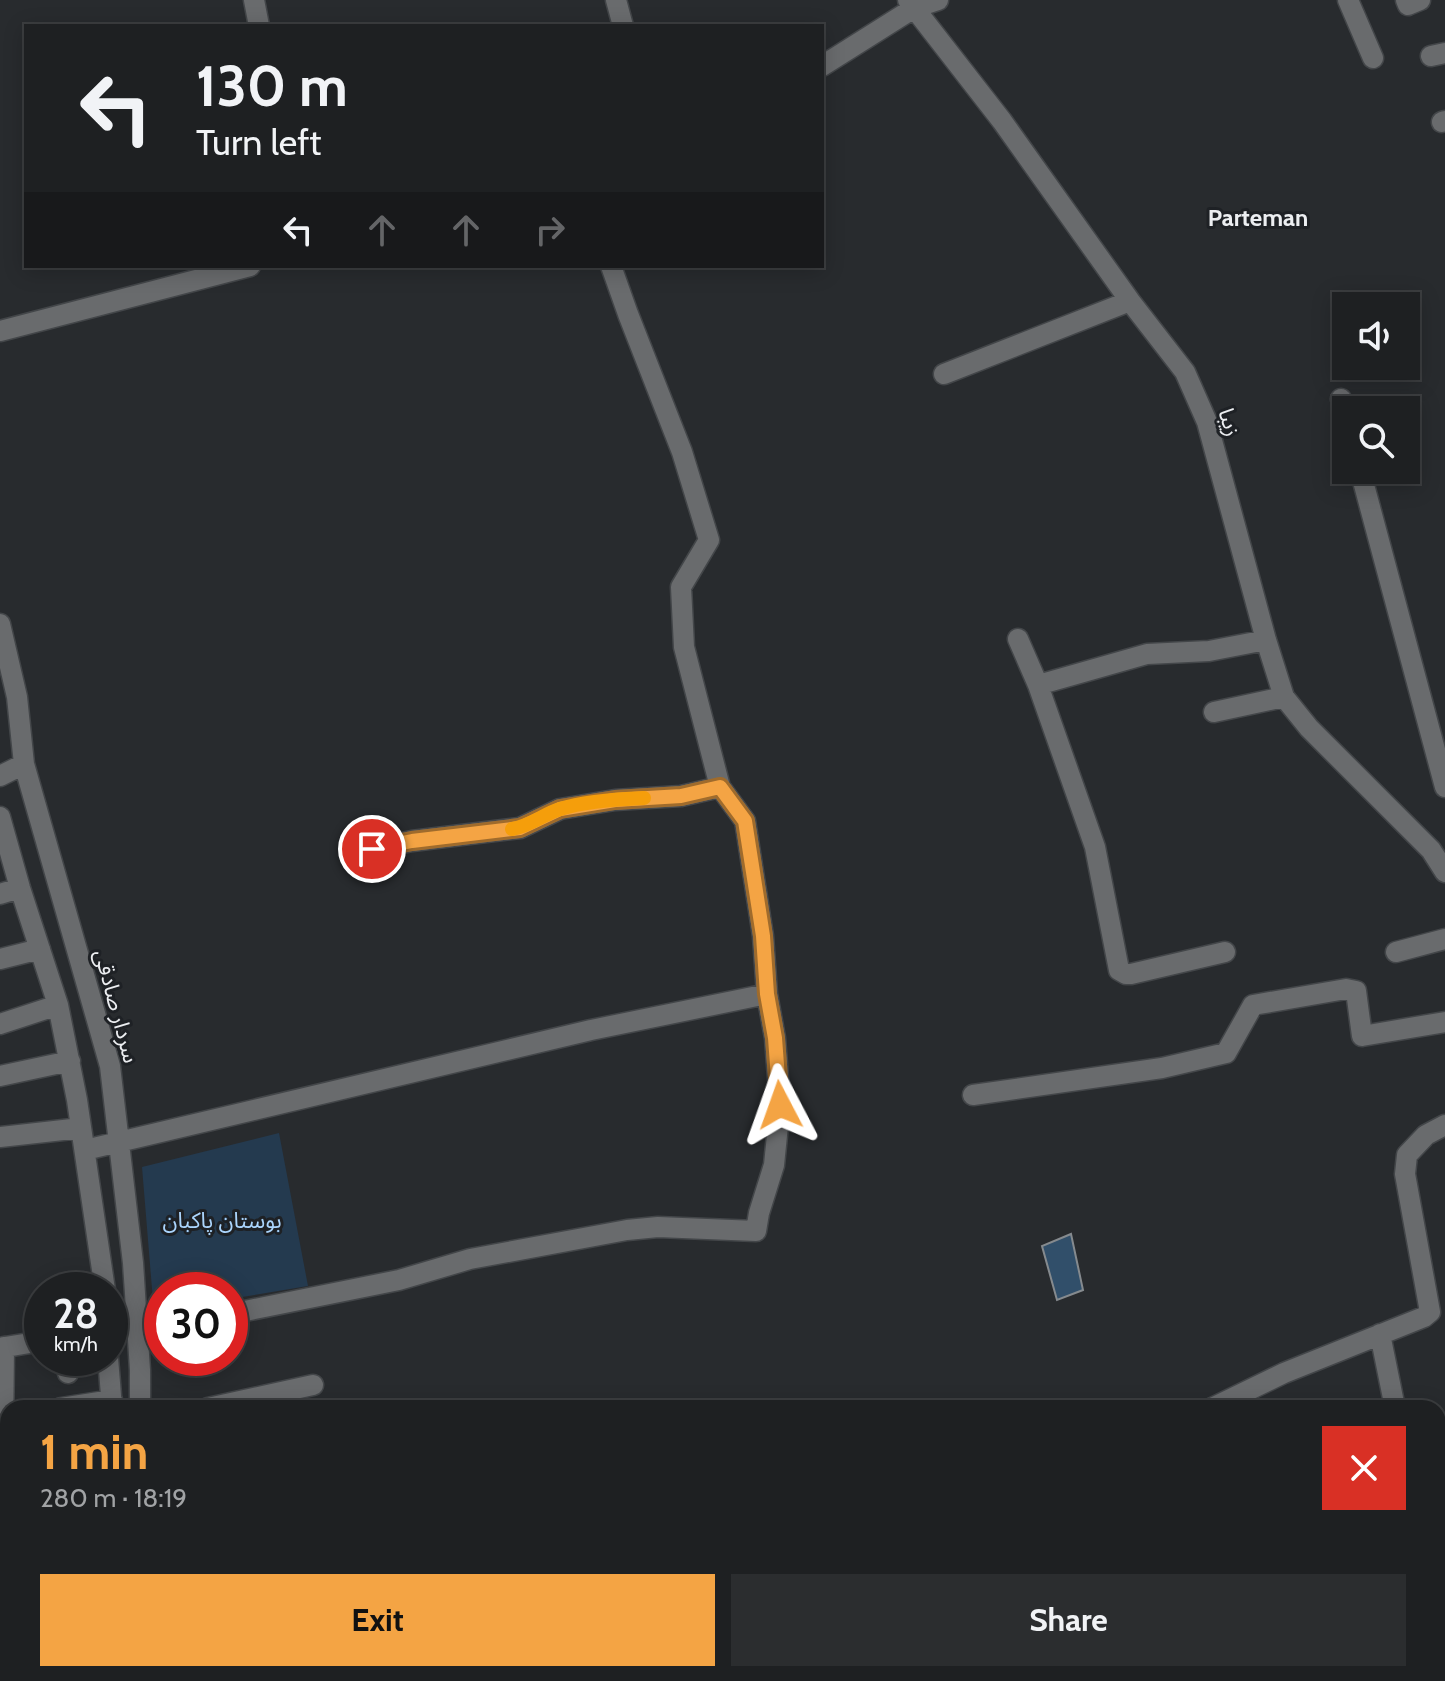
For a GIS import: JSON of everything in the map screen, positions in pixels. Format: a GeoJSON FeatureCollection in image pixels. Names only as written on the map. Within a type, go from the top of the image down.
{"type":"FeatureCollection","features":[{"type":"Feature","properties":{"kind":"street"},"geometry":{"type":"LineString","coordinates":[[254,0],[259,24]]}},
{"type":"Feature","properties":{"kind":"street"},"geometry":{"type":"LineString","coordinates":[[616,0],[622,24]]}},
{"type":"Feature","properties":{"kind":"street"},"geometry":{"type":"LineString","coordinates":[[824,65],[911,4],[938,0]]}},
{"type":"Feature","properties":{"kind":"street"},"geometry":{"type":"LineString","coordinates":[[1348,0],[1373,58]]}},
{"type":"Feature","properties":{"kind":"street"},"geometry":{"type":"LineString","coordinates":[[1406,0],[1408,5],[1420,0]]}},
{"type":"Feature","properties":{"kind":"street","name":"زیبا"},"geometry":{"type":"LineString","coordinates":[[911,4],[1002,121],[1130,301],[1185,372],[1207,422],[1284,697],[1309,728],[1431,850],[1445,872]]}},
{"type":"Feature","properties":{"kind":"street"},"geometry":{"type":"LineString","coordinates":[[0,331],[242,268]]}},
{"type":"Feature","properties":{"kind":"street"},"geometry":{"type":"LineString","coordinates":[[248,1310],[399,1280],[470,1259],[627,1230],[658,1227],[756,1231],[774,1165],[780,1105],[763,936],[745,821],[720,787],[684,647],[681,587],[709,540],[682,452],[612,268]]}},
{"type":"Feature","properties":{"kind":"street"},"geometry":{"type":"LineString","coordinates":[[944,374],[1130,301]]}},
{"type":"Feature","properties":{"kind":"street"},"geometry":{"type":"LineString","coordinates":[[1364,484],[1445,787]]}},
{"type":"Feature","properties":{"kind":"street","name":"سردار صادقی"},"geometry":{"type":"LineString","coordinates":[[0,624],[17,697],[24,764],[110,1066],[134,1280],[140,1400]]}},
{"type":"Feature","properties":{"kind":"street"},"geometry":{"type":"LineString","coordinates":[[1018,639],[1038,685],[1095,847],[1119,970],[1131,974],[1225,952]]}},
{"type":"Feature","properties":{"kind":"street"},"geometry":{"type":"LineString","coordinates":[[1038,685],[1147,654],[1209,651],[1266,640]]}},
{"type":"Feature","properties":{"kind":"street"},"geometry":{"type":"LineString","coordinates":[[1214,712],[1284,697]]}},
{"type":"Feature","properties":{"kind":"street"},"geometry":{"type":"LineString","coordinates":[[0,776],[24,764]]}},
{"type":"Feature","properties":{"kind":"street"},"geometry":{"type":"LineString","coordinates":[[372,849],[520,828],[560,809],[615,800],[681,796],[720,787]]}},
{"type":"Feature","properties":{"kind":"street"},"geometry":{"type":"LineString","coordinates":[[0,817],[58,1005],[85,1150],[103,1272]]}},
{"type":"Feature","properties":{"kind":"street"},"geometry":{"type":"LineString","coordinates":[[0,894],[20,888]]}},
{"type":"Feature","properties":{"kind":"street"},"geometry":{"type":"LineString","coordinates":[[1396,952],[1445,939]]}},
{"type":"Feature","properties":{"kind":"street"},"geometry":{"type":"LineString","coordinates":[[0,959],[40,949]]}},
{"type":"Feature","properties":{"kind":"street"},"geometry":{"type":"LineString","coordinates":[[973,1095],[1162,1068],[1226,1053],[1253,1005],[1346,989],[1356,991],[1362,1036],[1445,1022]]}},
{"type":"Feature","properties":{"kind":"street"},"geometry":{"type":"LineString","coordinates":[[85,1150],[591,1030],[767,994]]}},
{"type":"Feature","properties":{"kind":"street"},"geometry":{"type":"LineString","coordinates":[[0,1024],[58,1005]]}},
{"type":"Feature","properties":{"kind":"street"},"geometry":{"type":"LineString","coordinates":[[0,1076],[70,1061]]}},
{"type":"Feature","properties":{"kind":"street"},"geometry":{"type":"LineString","coordinates":[[1252,1399],[1284,1373],[1438,1310],[1405,1174],[1407,1155],[1426,1135],[1445,1125]]}},
{"type":"Feature","properties":{"kind":"street"},"geometry":{"type":"LineString","coordinates":[[0,1137],[81,1128]]}},
{"type":"Feature","properties":{"kind":"street"},"geometry":{"type":"LineString","coordinates":[[128,1281],[134,1280]]}},
{"type":"Feature","properties":{"kind":"street"},"geometry":{"type":"LineString","coordinates":[[137,1331],[144,1330]]}},
{"type":"Feature","properties":{"kind":"street"},"geometry":{"type":"LineString","coordinates":[[1380,1334],[1393,1400]]}},
{"type":"Feature","properties":{"kind":"street"},"geometry":{"type":"LineString","coordinates":[[3,1400],[2,1347],[24,1344]]}},
{"type":"Feature","properties":{"kind":"street"},"geometry":{"type":"LineString","coordinates":[[110,1376],[112,1400]]}},
{"type":"Feature","properties":{"kind":"street"},"geometry":{"type":"LineString","coordinates":[[245,1400],[313,1385]]}},
{"type":"Feature","properties":{"kind":"green space","name":"بوستان پاکبان"},"geometry":{"type":"Polygon","coordinates":[[[279,1133],[308,1286],[248,1296],[248,1272],[151,1272],[142,1167],[279,1133]]]}},
{"type":"Feature","properties":{"kind":"building"},"geometry":{"type":"Polygon","coordinates":[[[1071,1234],[1083,1290],[1057,1300],[1042,1246],[1071,1234]]]}},
{"type":"Feature","properties":{"kind":"slow traffic"},"geometry":{"type":"LineString","coordinates":[[512,829],[560,809],[644,798]]}},
{"type":"Feature","properties":{"kind":"district","name":"Parteman"},"geometry":{"type":"Point","coordinates":[1258,218]}},
{"type":"Feature","properties":{"kind":"route"},"geometry":{"type":"LineString","coordinates":[[372,849],[520,828],[560,809],[615,800],[681,796],[720,787],[745,821],[752,858],[775,1038],[780,1105]]}}]}
